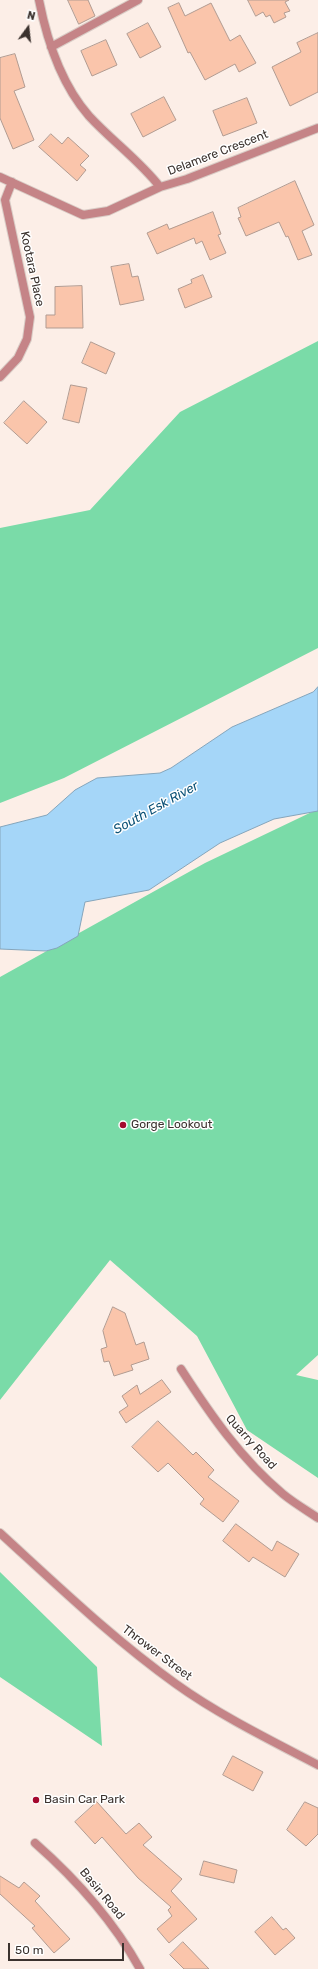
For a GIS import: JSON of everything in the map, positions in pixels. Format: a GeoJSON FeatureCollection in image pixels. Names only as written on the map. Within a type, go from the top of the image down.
{"type":"FeatureCollection","features":[{"type":"Feature","properties":{"kind":"street","name":"Delamere Crescent"},"geometry":{"type":"LineString","coordinates":[[38,0],[44,27],[65,79],[89,116],[150,174],[160,188],[188,179],[318,128]]}},
{"type":"Feature","properties":{"kind":"street"},"geometry":{"type":"LineString","coordinates":[[51,47],[138,0]]}},
{"type":"Feature","properties":{"kind":"street"},"geometry":{"type":"LineString","coordinates":[[0,177],[70,211],[83,215],[108,211],[160,188]]}},
{"type":"Feature","properties":{"kind":"street","name":"Kootara Place"},"geometry":{"type":"LineString","coordinates":[[0,377],[18,358],[28,339],[30,317],[5,200],[12,182]]}},
{"type":"Feature","properties":{"kind":"street","name":"Quarry Road"},"geometry":{"type":"LineString","coordinates":[[181,1369],[209,1413],[235,1446],[283,1494],[318,1518]]}},
{"type":"Feature","properties":{"kind":"street","name":"Thrower Street"},"geometry":{"type":"LineString","coordinates":[[0,1533],[92,1617],[177,1684],[216,1709],[318,1766]]}},
{"type":"Feature","properties":{"kind":"street","name":"Basin Road"},"geometry":{"type":"LineString","coordinates":[[35,1843],[87,1892],[118,1933],[140,1969]]}},
{"type":"Feature","properties":{"kind":"green space"},"geometry":{"type":"Polygon","coordinates":[[[318,341],[318,648],[64,778],[0,803],[0,528],[90,510],[180,412],[318,341]]]}},
{"type":"Feature","properties":{"kind":"green space"},"geometry":{"type":"Polygon","coordinates":[[[318,809],[318,1355],[296,1375],[318,1380],[318,1478],[247,1430],[197,1336],[110,1260],[0,1400],[0,977],[205,863],[318,809]]]}},
{"type":"Feature","properties":{"kind":"green space"},"geometry":{"type":"Polygon","coordinates":[[[0,1572],[97,1667],[102,1746],[0,1677],[0,1572]]]}},
{"type":"Feature","properties":{"kind":"water","name":"South Esk River"},"geometry":{"type":"Polygon","coordinates":[[[318,687],[318,811],[274,819],[220,843],[149,890],[85,902],[78,936],[57,948],[46,951],[0,949],[0,827],[47,815],[75,790],[97,778],[160,773],[171,768],[232,727],[313,692],[318,687]]]}},
{"type":"Feature","properties":{"kind":"building"},"geometry":{"type":"Polygon","coordinates":[[[68,0],[88,0],[95,16],[79,24],[68,0]]]}},
{"type":"Feature","properties":{"kind":"building"},"geometry":{"type":"Polygon","coordinates":[[[248,0],[289,0],[285,2],[290,11],[284,13],[286,17],[274,23],[270,15],[266,17],[263,12],[256,16],[248,0]]]}},
{"type":"Feature","properties":{"kind":"building"},"geometry":{"type":"Polygon","coordinates":[[[179,3],[185,16],[211,3],[230,41],[240,35],[256,63],[239,72],[235,64],[205,80],[190,52],[188,53],[168,8],[179,3]]]}},
{"type":"Feature","properties":{"kind":"building"},"geometry":{"type":"Polygon","coordinates":[[[148,23],[161,47],[140,58],[127,34],[148,23]]]}},
{"type":"Feature","properties":{"kind":"building"},"geometry":{"type":"Polygon","coordinates":[[[318,33],[318,92],[290,106],[272,67],[301,52],[297,43],[318,33]]]}},
{"type":"Feature","properties":{"kind":"building"},"geometry":{"type":"Polygon","coordinates":[[[106,40],[117,65],[92,76],[81,51],[106,40]]]}},
{"type":"Feature","properties":{"kind":"building"},"geometry":{"type":"Polygon","coordinates":[[[15,54],[25,87],[14,91],[34,140],[13,149],[0,118],[0,58],[15,54]]]}},
{"type":"Feature","properties":{"kind":"building"},"geometry":{"type":"Polygon","coordinates":[[[164,97],[176,120],[143,137],[131,114],[164,97]]]}},
{"type":"Feature","properties":{"kind":"building"},"geometry":{"type":"Polygon","coordinates":[[[247,98],[257,123],[223,136],[213,111],[247,98]]]}},
{"type":"Feature","properties":{"kind":"building"},"geometry":{"type":"Polygon","coordinates":[[[51,134],[62,144],[68,137],[89,156],[80,165],[86,170],[77,181],[39,147],[51,134]]]}},
{"type":"Feature","properties":{"kind":"building"},"geometry":{"type":"Polygon","coordinates":[[[295,181],[314,225],[302,231],[312,255],[298,260],[288,236],[286,237],[279,222],[246,236],[238,218],[241,217],[238,208],[295,181]]]}},
{"type":"Feature","properties":{"kind":"building"},"geometry":{"type":"Polygon","coordinates":[[[213,212],[221,234],[218,235],[226,253],[210,260],[202,241],[196,244],[194,238],[157,254],[147,233],[167,224],[169,229],[213,212]]]}},
{"type":"Feature","properties":{"kind":"building"},"geometry":{"type":"Polygon","coordinates":[[[129,264],[132,277],[138,276],[144,300],[120,305],[111,267],[129,264]]]}},
{"type":"Feature","properties":{"kind":"building"},"geometry":{"type":"Polygon","coordinates":[[[203,275],[212,297],[185,308],[178,289],[192,283],[191,280],[203,275]]]}},
{"type":"Feature","properties":{"kind":"building"},"geometry":{"type":"Polygon","coordinates":[[[82,286],[83,328],[46,328],[46,315],[55,315],[55,287],[82,286]]]}},
{"type":"Feature","properties":{"kind":"building"},"geometry":{"type":"Polygon","coordinates":[[[91,342],[115,353],[106,374],[82,363],[91,342]]]}},
{"type":"Feature","properties":{"kind":"building"},"geometry":{"type":"Polygon","coordinates":[[[71,385],[87,388],[79,423],[63,419],[71,385]]]}},
{"type":"Feature","properties":{"kind":"building"},"geometry":{"type":"Polygon","coordinates":[[[24,401],[47,422],[27,444],[4,423],[24,401]]]}},
{"type":"Feature","properties":{"kind":"building"},"geometry":{"type":"Polygon","coordinates":[[[113,1307],[125,1313],[136,1345],[144,1342],[149,1359],[131,1365],[133,1370],[114,1376],[109,1361],[104,1362],[101,1349],[107,1347],[103,1331],[113,1307]]]}},
{"type":"Feature","properties":{"kind":"building"},"geometry":{"type":"Polygon","coordinates":[[[162,1380],[171,1392],[126,1423],[119,1412],[128,1406],[122,1396],[137,1385],[140,1394],[162,1380]]]}},
{"type":"Feature","properties":{"kind":"building"},"geometry":{"type":"Polygon","coordinates":[[[158,1421],[193,1455],[196,1452],[214,1470],[208,1477],[239,1501],[223,1522],[200,1504],[204,1499],[168,1463],[158,1472],[132,1447],[158,1421]]]}},
{"type":"Feature","properties":{"kind":"building"},"geometry":{"type":"Polygon","coordinates":[[[236,1524],[272,1551],[277,1541],[299,1554],[285,1577],[253,1557],[249,1562],[223,1541],[236,1524]]]}},
{"type":"Feature","properties":{"kind":"building"},"geometry":{"type":"Polygon","coordinates":[[[233,1756],[263,1772],[253,1791],[223,1775],[233,1756]]]}},
{"type":"Feature","properties":{"kind":"building"},"geometry":{"type":"Polygon","coordinates":[[[97,1802],[126,1834],[139,1823],[152,1837],[143,1845],[182,1879],[171,1891],[197,1919],[169,1943],[157,1929],[172,1916],[168,1910],[171,1907],[138,1878],[102,1837],[95,1844],[75,1822],[97,1802]]]}},
{"type":"Feature","properties":{"kind":"building"},"geometry":{"type":"Polygon","coordinates":[[[305,1802],[318,1808],[318,1834],[306,1846],[287,1830],[305,1802]]]}},
{"type":"Feature","properties":{"kind":"building"},"geometry":{"type":"Polygon","coordinates":[[[204,1861],[237,1870],[234,1883],[200,1875],[204,1861]]]}},
{"type":"Feature","properties":{"kind":"building"},"geometry":{"type":"Polygon","coordinates":[[[0,1876],[19,1888],[24,1882],[40,1896],[35,1901],[70,1939],[54,1953],[32,1928],[35,1926],[0,1894],[0,1876]]]}},
{"type":"Feature","properties":{"kind":"building"},"geometry":{"type":"Polygon","coordinates":[[[272,1917],[283,1930],[286,1928],[295,1938],[275,1955],[255,1932],[272,1917]]]}},
{"type":"Feature","properties":{"kind":"building"},"geometry":{"type":"Polygon","coordinates":[[[183,1942],[209,1969],[184,1969],[170,1955],[183,1942]]]}},
{"type":"Feature","properties":{"kind":"place","name":"Gorge Lookout"},"geometry":{"type":"Point","coordinates":[123,1125]}},
{"type":"Feature","properties":{"kind":"place","name":"Basin Car Park"},"geometry":{"type":"Point","coordinates":[36,1800]}}]}
